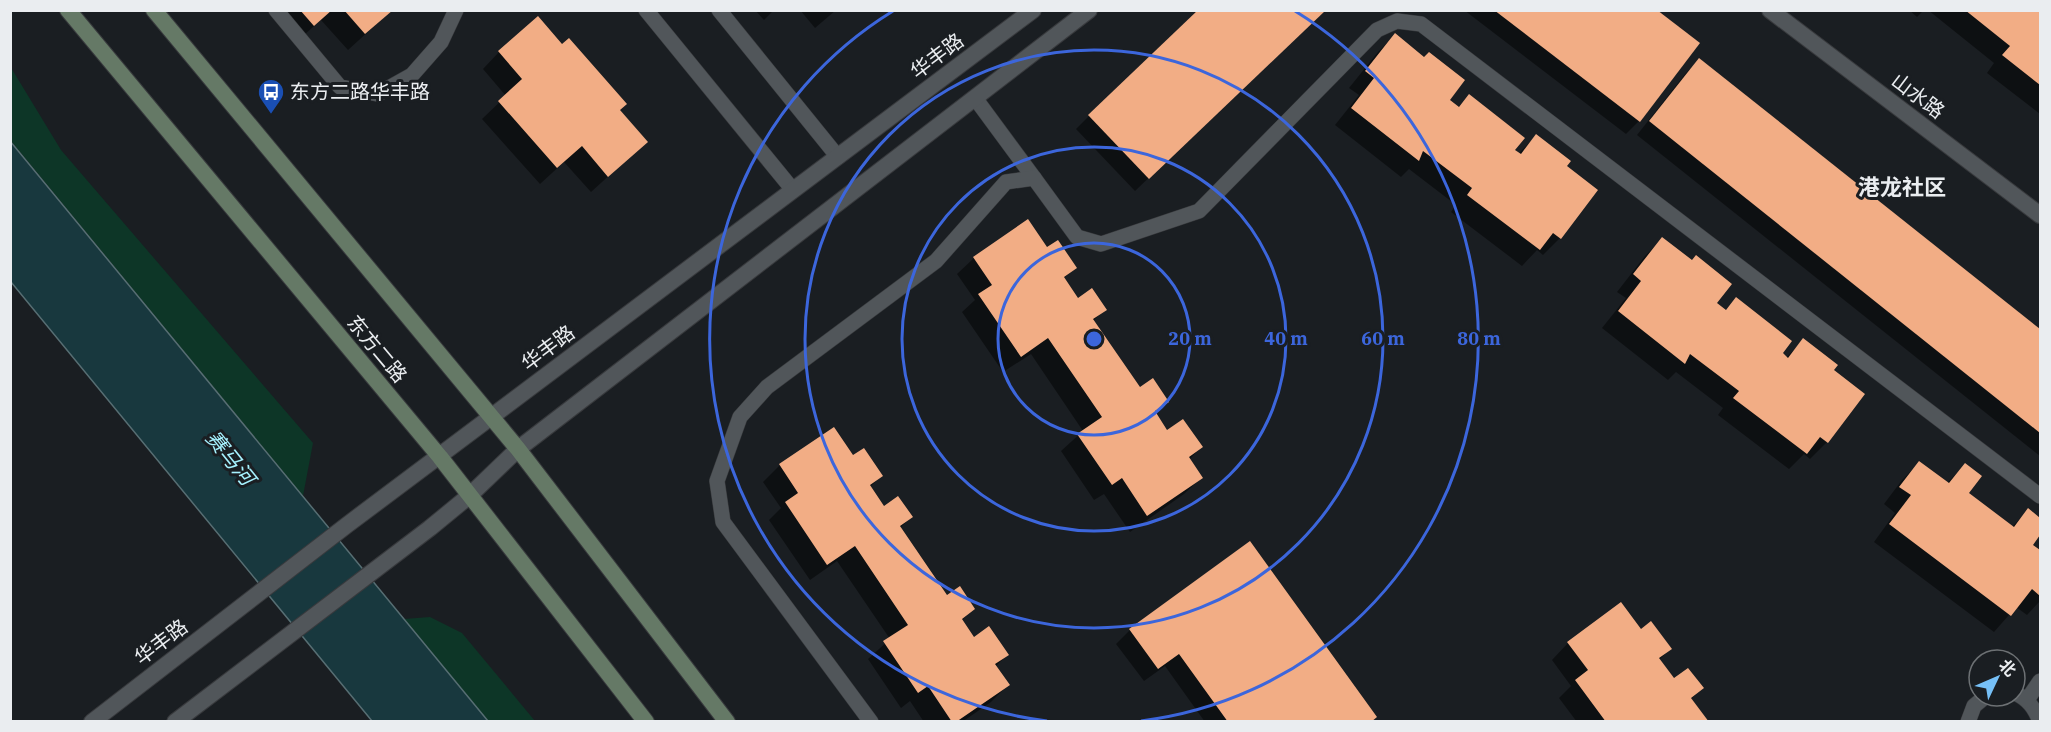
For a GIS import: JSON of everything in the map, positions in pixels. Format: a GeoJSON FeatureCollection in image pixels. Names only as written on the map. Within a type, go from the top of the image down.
{"type":"FeatureCollection","features":[{"type":"Feature","properties":{"kind":"main road","name":"东方二路"},"geometry":{"type":"LineString","coordinates":[[68,10],[440,457],[646,722]]}},
{"type":"Feature","properties":{"kind":"main road"},"geometry":{"type":"LineString","coordinates":[[154,10],[518,449],[727,722]]}},
{"type":"Feature","properties":{"kind":"street","name":"华丰路"},"geometry":{"type":"LineString","coordinates":[[92,722],[347,525],[1032,10]]}},
{"type":"Feature","properties":{"kind":"street"},"geometry":{"type":"LineString","coordinates":[[175,722],[382,566],[469,496],[518,449],[1089,10]]}},
{"type":"Feature","properties":{"kind":"street","name":"山水路"},"geometry":{"type":"LineString","coordinates":[[1770,10],[2040,215]]}},
{"type":"Feature","properties":{"kind":"lane"},"geometry":{"type":"LineString","coordinates":[[276,10],[340,87],[378,94],[412,75],[441,42],[456,10]]}},
{"type":"Feature","properties":{"kind":"lane"},"geometry":{"type":"LineString","coordinates":[[646,10],[793,190]]}},
{"type":"Feature","properties":{"kind":"lane"},"geometry":{"type":"LineString","coordinates":[[719,10],[838,157]]}},
{"type":"Feature","properties":{"kind":"lane"},"geometry":{"type":"LineString","coordinates":[[975,98],[1077,237],[1101,244],[1199,211],[1377,30],[1397,21],[1421,24],[2040,496]]}},
{"type":"Feature","properties":{"kind":"lane"},"geometry":{"type":"LineString","coordinates":[[871,722],[723,522],[717,481],[740,417],[767,387],[936,261],[1006,182],[1034,178]]}},
{"type":"Feature","properties":{"kind":"lane"},"geometry":{"type":"LineString","coordinates":[[2027,692],[2040,681]]}},
{"type":"Feature","properties":{"kind":"lane"},"geometry":{"type":"LineString","coordinates":[[2027,702],[2035,709],[2040,722]]}},
{"type":"Feature","properties":{"kind":"green space"},"geometry":{"type":"Polygon","coordinates":[[[10,66],[61,150],[313,443],[303,496],[11,141],[10,66]]]}},
{"type":"Feature","properties":{"kind":"green space"},"geometry":{"type":"Polygon","coordinates":[[[430,617],[462,633],[535,721],[488,721],[404,619],[430,617]]]}},
{"type":"Feature","properties":{"kind":"water","name":"赛马河"},"geometry":{"type":"Polygon","coordinates":[[[10,141],[488,721],[372,721],[11,282],[10,141]]]}},
{"type":"Feature","properties":{"kind":"building"},"geometry":{"type":"Polygon","coordinates":[[[300,10],[332,10],[314,26],[300,10]]]}},
{"type":"Feature","properties":{"kind":"building"},"geometry":{"type":"Polygon","coordinates":[[[344,10],[393,10],[365,34],[344,10]]]}},
{"type":"Feature","properties":{"kind":"building"},"geometry":{"type":"Polygon","coordinates":[[[1198,10],[1326,10],[1149,179],[1088,115],[1198,10]]]}},
{"type":"Feature","properties":{"kind":"building"},"geometry":{"type":"Polygon","coordinates":[[[1494,10],[1657,10],[1700,43],[1640,122],[1494,10]]]}},
{"type":"Feature","properties":{"kind":"building"},"geometry":{"type":"Polygon","coordinates":[[[1965,10],[2040,10],[2040,85],[2002,55],[2010,46],[1965,10]]]}},
{"type":"Feature","properties":{"kind":"building"},"geometry":{"type":"Polygon","coordinates":[[[538,16],[562,44],[569,38],[627,104],[620,110],[648,142],[608,177],[582,146],[557,168],[498,101],[522,79],[498,51],[538,16]]]}},
{"type":"Feature","properties":{"kind":"building"},"geometry":{"type":"Polygon","coordinates":[[[1395,33],[1424,57],[1429,52],[1465,80],[1450,100],[1459,107],[1469,94],[1525,138],[1515,150],[1521,154],[1536,134],[1571,161],[1567,166],[1598,190],[1561,239],[1553,233],[1540,250],[1467,195],[1472,188],[1423,151],[1419,161],[1351,108],[1374,78],[1365,71],[1395,33]]]}},
{"type":"Feature","properties":{"kind":"building"},"geometry":{"type":"Polygon","coordinates":[[[1699,58],[2040,329],[2040,433],[1649,121],[1699,58]]]}},
{"type":"Feature","properties":{"kind":"building"},"geometry":{"type":"Polygon","coordinates":[[[1028,219],[1047,247],[1058,240],[1077,268],[1064,277],[1078,298],[1092,288],[1107,310],[1093,319],[1140,387],[1153,378],[1169,402],[1155,411],[1167,430],[1183,419],[1203,447],[1189,457],[1203,478],[1147,516],[1122,478],[1112,485],[1077,434],[1102,417],[1048,338],[1021,357],[978,294],[992,285],[973,257],[1028,219]]]}},
{"type":"Feature","properties":{"kind":"building"},"geometry":{"type":"Polygon","coordinates":[[[1662,237],[1692,260],[1696,255],[1732,284],[1717,303],[1726,310],[1736,297],[1792,341],[1783,353],[1788,358],[1803,338],[1838,365],[1834,370],[1865,394],[1828,443],[1820,437],[1807,454],[1733,398],[1739,391],[1690,354],[1685,364],[1618,311],[1641,281],[1633,274],[1662,237]]]}},
{"type":"Feature","properties":{"kind":"building"},"geometry":{"type":"Polygon","coordinates":[[[834,427],[853,455],[864,448],[883,476],[870,485],[884,506],[898,496],[913,517],[900,526],[947,595],[960,586],[975,609],[962,619],[974,637],[989,626],[1009,655],[995,664],[1010,685],[956,722],[952,722],[928,686],[918,693],[883,641],[908,625],[855,546],[827,565],[785,502],[798,493],[779,464],[834,427]]]}},
{"type":"Feature","properties":{"kind":"building"},"geometry":{"type":"Polygon","coordinates":[[[1919,461],[1949,483],[1965,463],[1982,476],[1969,493],[2014,527],[2028,508],[2040,518],[2040,535],[2033,545],[2040,550],[2040,596],[2032,589],[2011,616],[1889,524],[1911,495],[1899,487],[1919,461]]]}},
{"type":"Feature","properties":{"kind":"building"},"geometry":{"type":"Polygon","coordinates":[[[1250,541],[1377,717],[1371,722],[1228,722],[1179,654],[1158,669],[1129,629],[1250,541]]]}},
{"type":"Feature","properties":{"kind":"building"},"geometry":{"type":"Polygon","coordinates":[[[1621,602],[1641,629],[1651,621],[1672,649],[1659,658],[1674,678],[1688,668],[1704,688],[1691,698],[1709,722],[1648,722],[1647,720],[1645,722],[1606,722],[1575,680],[1588,670],[1567,642],[1621,602]]]}},
{"type":"Feature","properties":{"kind":"place","name":"东方二路华丰路"},"geometry":{"type":"Point","coordinates":[271,115]}},
{"type":"Feature","properties":{"kind":"district","name":"港龙社区"},"geometry":{"type":"Point","coordinates":[1902,187]}}]}
